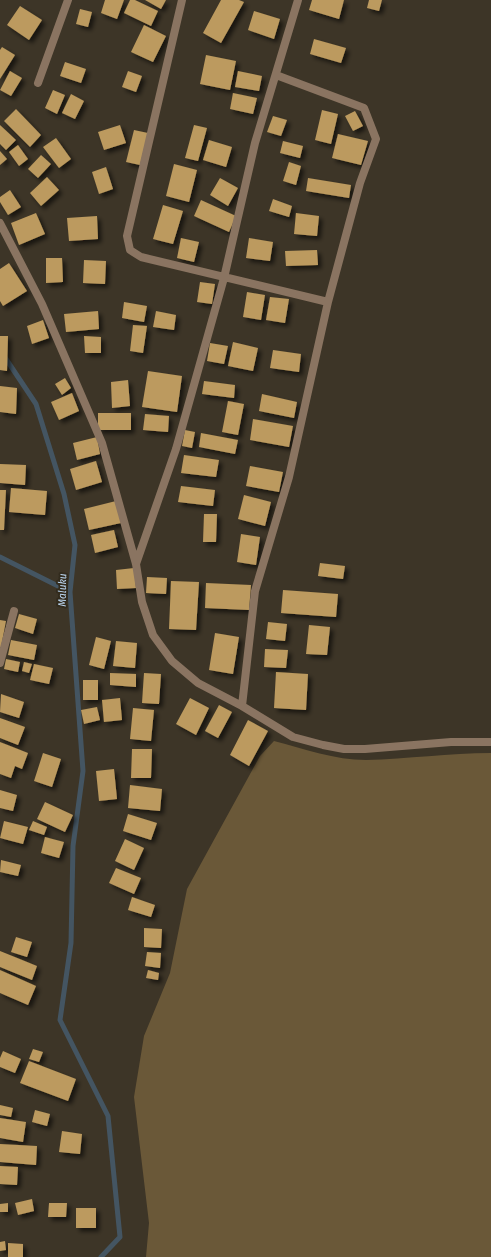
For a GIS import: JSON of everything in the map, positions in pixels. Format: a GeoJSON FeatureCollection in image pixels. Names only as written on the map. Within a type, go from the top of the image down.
{"type":"FeatureCollection","features":[{"type":"Feature","properties":{"kind":"street"},"geometry":{"type":"LineString","coordinates":[[38,83],[68,0]]}},
{"type":"Feature","properties":{"kind":"street"},"geometry":{"type":"LineString","coordinates":[[182,0],[127,236],[130,250],[141,257],[328,302]]}},
{"type":"Feature","properties":{"kind":"street"},"geometry":{"type":"LineString","coordinates":[[136,564],[176,449],[224,278],[255,144],[298,0]]}},
{"type":"Feature","properties":{"kind":"street"},"geometry":{"type":"LineString","coordinates":[[242,706],[255,591],[289,478],[328,302],[360,183],[376,139],[364,108],[276,75]]}},
{"type":"Feature","properties":{"kind":"street"},"geometry":{"type":"LineString","coordinates":[[0,223],[42,304],[102,443],[136,564],[142,602],[153,634],[172,661],[198,683],[242,706],[293,737],[344,750],[387,749],[450,742],[491,742]]}},
{"type":"Feature","properties":{"kind":"street"},"geometry":{"type":"LineString","coordinates":[[0,663],[14,611]]}},
{"type":"Feature","properties":{"kind":"shaded area"},"geometry":{"type":"Polygon","coordinates":[[[274,741],[320,754],[354,760],[491,753],[491,1257],[146,1257],[149,1223],[134,1097],[144,1036],[170,973],[187,889],[260,756],[274,741]]]}},
{"type":"Feature","properties":{"kind":"building"},"geometry":{"type":"Polygon","coordinates":[[[105,0],[124,0],[117,19],[101,13],[105,0]]]}},
{"type":"Feature","properties":{"kind":"building"},"geometry":{"type":"Polygon","coordinates":[[[130,0],[135,0],[158,11],[151,26],[124,13],[130,0]]]}},
{"type":"Feature","properties":{"kind":"building"},"geometry":{"type":"Polygon","coordinates":[[[145,0],[166,0],[161,9],[145,0]]]}},
{"type":"Feature","properties":{"kind":"building"},"geometry":{"type":"Polygon","coordinates":[[[221,0],[239,0],[244,2],[221,43],[203,33],[221,0]]]}},
{"type":"Feature","properties":{"kind":"building"},"geometry":{"type":"Polygon","coordinates":[[[312,0],[344,0],[339,19],[309,10],[312,0]]]}},
{"type":"Feature","properties":{"kind":"building"},"geometry":{"type":"Polygon","coordinates":[[[369,0],[382,0],[379,11],[367,8],[369,0]]]}},
{"type":"Feature","properties":{"kind":"building"},"geometry":{"type":"Polygon","coordinates":[[[20,6],[42,20],[29,40],[7,25],[20,6]]]}},
{"type":"Feature","properties":{"kind":"building"},"geometry":{"type":"Polygon","coordinates":[[[80,9],[92,12],[88,27],[76,24],[80,9]]]}},
{"type":"Feature","properties":{"kind":"building"},"geometry":{"type":"Polygon","coordinates":[[[254,11],[280,19],[274,39],[248,30],[254,11]]]}},
{"type":"Feature","properties":{"kind":"building"},"geometry":{"type":"Polygon","coordinates":[[[144,25],[166,36],[153,62],[131,52],[144,25]]]}},
{"type":"Feature","properties":{"kind":"building"},"geometry":{"type":"Polygon","coordinates":[[[314,39],[346,48],[341,63],[310,54],[314,39]]]}},
{"type":"Feature","properties":{"kind":"building"},"geometry":{"type":"Polygon","coordinates":[[[2,47],[15,55],[0,79],[0,50],[2,47]]]}},
{"type":"Feature","properties":{"kind":"building"},"geometry":{"type":"Polygon","coordinates":[[[206,55],[236,61],[230,90],[200,84],[206,55]]]}},
{"type":"Feature","properties":{"kind":"building"},"geometry":{"type":"Polygon","coordinates":[[[65,62],[86,69],[81,83],[60,76],[65,62]]]}},
{"type":"Feature","properties":{"kind":"building"},"geometry":{"type":"Polygon","coordinates":[[[10,71],[22,78],[11,96],[0,90],[10,71]]]}},
{"type":"Feature","properties":{"kind":"building"},"geometry":{"type":"Polygon","coordinates":[[[128,71],[142,76],[136,92],[122,87],[128,71]]]}},
{"type":"Feature","properties":{"kind":"building"},"geometry":{"type":"Polygon","coordinates":[[[238,71],[262,76],[259,91],[235,87],[238,71]]]}},
{"type":"Feature","properties":{"kind":"building"},"geometry":{"type":"Polygon","coordinates":[[[53,90],[65,95],[57,114],[45,108],[53,90]]]}},
{"type":"Feature","properties":{"kind":"building"},"geometry":{"type":"Polygon","coordinates":[[[233,93],[257,98],[253,114],[230,109],[233,93]]]}},
{"type":"Feature","properties":{"kind":"building"},"geometry":{"type":"Polygon","coordinates":[[[71,94],[84,101],[75,119],[62,113],[71,94]]]}},
{"type":"Feature","properties":{"kind":"building"},"geometry":{"type":"Polygon","coordinates":[[[16,109],[41,135],[30,147],[4,121],[16,109]]]}},
{"type":"Feature","properties":{"kind":"building"},"geometry":{"type":"Polygon","coordinates":[[[322,110],[338,114],[331,144],[315,140],[322,110]]]}},
{"type":"Feature","properties":{"kind":"building"},"geometry":{"type":"Polygon","coordinates":[[[355,111],[363,126],[353,131],[345,116],[355,111]]]}},
{"type":"Feature","properties":{"kind":"building"},"geometry":{"type":"Polygon","coordinates":[[[273,116],[287,120],[281,136],[267,132],[273,116]]]}},
{"type":"Feature","properties":{"kind":"building"},"geometry":{"type":"Polygon","coordinates":[[[0,125],[16,140],[6,150],[0,144],[0,125]]]}},
{"type":"Feature","properties":{"kind":"building"},"geometry":{"type":"Polygon","coordinates":[[[120,125],[126,143],[104,150],[98,132],[120,125]]]}},
{"type":"Feature","properties":{"kind":"building"},"geometry":{"type":"Polygon","coordinates":[[[194,125],[207,128],[198,161],[185,158],[194,125]]]}},
{"type":"Feature","properties":{"kind":"building"},"geometry":{"type":"Polygon","coordinates":[[[134,130],[148,133],[140,165],[126,162],[134,130]]]}},
{"type":"Feature","properties":{"kind":"building"},"geometry":{"type":"Polygon","coordinates":[[[338,134],[368,141],[361,165],[332,158],[338,134]]]}},
{"type":"Feature","properties":{"kind":"building"},"geometry":{"type":"Polygon","coordinates":[[[56,138],[71,159],[59,168],[43,147],[56,138]]]}},
{"type":"Feature","properties":{"kind":"building"},"geometry":{"type":"Polygon","coordinates":[[[209,140],[232,147],[226,167],[203,160],[209,140]]]}},
{"type":"Feature","properties":{"kind":"building"},"geometry":{"type":"Polygon","coordinates":[[[283,141],[303,146],[300,158],[280,153],[283,141]]]}},
{"type":"Feature","properties":{"kind":"building"},"geometry":{"type":"Polygon","coordinates":[[[18,145],[28,159],[19,166],[9,152],[18,145]]]}},
{"type":"Feature","properties":{"kind":"building"},"geometry":{"type":"Polygon","coordinates":[[[0,151],[7,159],[0,165],[0,151]]]}},
{"type":"Feature","properties":{"kind":"building"},"geometry":{"type":"Polygon","coordinates":[[[41,155],[51,164],[38,178],[28,169],[41,155]]]}},
{"type":"Feature","properties":{"kind":"building"},"geometry":{"type":"Polygon","coordinates":[[[289,162],[301,166],[296,185],[283,181],[289,162]]]}},
{"type":"Feature","properties":{"kind":"building"},"geometry":{"type":"Polygon","coordinates":[[[174,164],[197,170],[189,202],[166,196],[174,164]]]}},
{"type":"Feature","properties":{"kind":"building"},"geometry":{"type":"Polygon","coordinates":[[[106,167],[113,189],[99,194],[92,172],[106,167]]]}},
{"type":"Feature","properties":{"kind":"building"},"geometry":{"type":"Polygon","coordinates":[[[47,177],[59,190],[41,206],[30,193],[47,177]]]}},
{"type":"Feature","properties":{"kind":"building"},"geometry":{"type":"Polygon","coordinates":[[[220,178],[238,188],[228,206],[210,195],[220,178]]]}},
{"type":"Feature","properties":{"kind":"building"},"geometry":{"type":"Polygon","coordinates":[[[308,178],[351,185],[349,198],[306,191],[308,178]]]}},
{"type":"Feature","properties":{"kind":"building"},"geometry":{"type":"Polygon","coordinates":[[[10,190],[21,207],[8,215],[0,202],[0,197],[10,190]]]}},
{"type":"Feature","properties":{"kind":"building"},"geometry":{"type":"Polygon","coordinates":[[[273,199],[292,206],[289,217],[269,211],[273,199]]]}},
{"type":"Feature","properties":{"kind":"building"},"geometry":{"type":"Polygon","coordinates":[[[201,200],[236,216],[229,232],[194,216],[201,200]]]}},
{"type":"Feature","properties":{"kind":"building"},"geometry":{"type":"Polygon","coordinates":[[[163,205],[183,211],[173,244],[153,239],[163,205]]]}},
{"type":"Feature","properties":{"kind":"building"},"geometry":{"type":"Polygon","coordinates":[[[36,213],[45,234],[19,245],[11,223],[36,213]]]}},
{"type":"Feature","properties":{"kind":"building"},"geometry":{"type":"Polygon","coordinates":[[[296,213],[319,216],[317,236],[294,234],[296,213]]]}},
{"type":"Feature","properties":{"kind":"building"},"geometry":{"type":"Polygon","coordinates":[[[97,216],[98,239],[69,241],[67,218],[97,216]]]}},
{"type":"Feature","properties":{"kind":"building"},"geometry":{"type":"Polygon","coordinates":[[[181,238],[199,242],[194,262],[177,258],[181,238]]]}},
{"type":"Feature","properties":{"kind":"building"},"geometry":{"type":"Polygon","coordinates":[[[249,238],[273,242],[270,261],[246,258],[249,238]]]}},
{"type":"Feature","properties":{"kind":"building"},"geometry":{"type":"Polygon","coordinates":[[[317,250],[318,265],[286,266],[285,251],[317,250]]]}},
{"type":"Feature","properties":{"kind":"building"},"geometry":{"type":"Polygon","coordinates":[[[46,258],[62,258],[63,282],[46,283],[46,258]]]}},
{"type":"Feature","properties":{"kind":"building"},"geometry":{"type":"Polygon","coordinates":[[[84,260],[106,261],[105,284],[83,283],[84,260]]]}},
{"type":"Feature","properties":{"kind":"building"},"geometry":{"type":"Polygon","coordinates":[[[9,263],[27,291],[3,306],[0,301],[0,269],[9,263]]]}},
{"type":"Feature","properties":{"kind":"building"},"geometry":{"type":"Polygon","coordinates":[[[200,282],[215,284],[212,304],[197,302],[200,282]]]}},
{"type":"Feature","properties":{"kind":"building"},"geometry":{"type":"Polygon","coordinates":[[[247,292],[265,295],[261,320],[243,317],[247,292]]]}},
{"type":"Feature","properties":{"kind":"building"},"geometry":{"type":"Polygon","coordinates":[[[270,297],[289,299],[285,323],[266,320],[270,297]]]}},
{"type":"Feature","properties":{"kind":"building"},"geometry":{"type":"Polygon","coordinates":[[[124,302],[147,306],[144,322],[122,318],[124,302]]]}},
{"type":"Feature","properties":{"kind":"building"},"geometry":{"type":"Polygon","coordinates":[[[98,311],[99,329],[66,332],[64,314],[98,311]]]}},
{"type":"Feature","properties":{"kind":"building"},"geometry":{"type":"Polygon","coordinates":[[[156,311],[176,315],[174,330],[153,327],[156,311]]]}},
{"type":"Feature","properties":{"kind":"building"},"geometry":{"type":"Polygon","coordinates":[[[43,320],[49,338],[32,344],[27,326],[43,320]]]}},
{"type":"Feature","properties":{"kind":"building"},"geometry":{"type":"Polygon","coordinates":[[[133,325],[147,326],[143,353],[130,351],[133,325]]]}},
{"type":"Feature","properties":{"kind":"building"},"geometry":{"type":"Polygon","coordinates":[[[0,336],[8,336],[7,371],[0,370],[0,336]]]}},
{"type":"Feature","properties":{"kind":"building"},"geometry":{"type":"Polygon","coordinates":[[[84,336],[101,337],[101,353],[85,353],[84,336]]]}},
{"type":"Feature","properties":{"kind":"building"},"geometry":{"type":"Polygon","coordinates":[[[233,342],[258,348],[253,371],[228,366],[233,342]]]}},
{"type":"Feature","properties":{"kind":"building"},"geometry":{"type":"Polygon","coordinates":[[[210,343],[228,346],[224,364],[207,361],[210,343]]]}},
{"type":"Feature","properties":{"kind":"building"},"geometry":{"type":"Polygon","coordinates":[[[273,350],[301,354],[299,372],[270,368],[273,350]]]}},
{"type":"Feature","properties":{"kind":"building"},"geometry":{"type":"Polygon","coordinates":[[[148,371],[182,376],[177,412],[142,407],[148,371]]]}},
{"type":"Feature","properties":{"kind":"building"},"geometry":{"type":"Polygon","coordinates":[[[65,378],[71,388],[62,395],[55,384],[65,378]]]}},
{"type":"Feature","properties":{"kind":"building"},"geometry":{"type":"Polygon","coordinates":[[[128,380],[130,406],[112,408],[111,382],[128,380]]]}},
{"type":"Feature","properties":{"kind":"building"},"geometry":{"type":"Polygon","coordinates":[[[204,381],[235,385],[234,398],[202,394],[204,381]]]}},
{"type":"Feature","properties":{"kind":"building"},"geometry":{"type":"Polygon","coordinates":[[[0,386],[17,388],[16,414],[0,412],[0,386]]]}},
{"type":"Feature","properties":{"kind":"building"},"geometry":{"type":"Polygon","coordinates":[[[72,393],[79,411],[59,420],[51,402],[72,393]]]}},
{"type":"Feature","properties":{"kind":"building"},"geometry":{"type":"Polygon","coordinates":[[[262,394],[297,402],[294,418],[259,411],[262,394]]]}},
{"type":"Feature","properties":{"kind":"building"},"geometry":{"type":"Polygon","coordinates":[[[228,401],[244,404],[238,435],[222,432],[228,401]]]}},
{"type":"Feature","properties":{"kind":"building"},"geometry":{"type":"Polygon","coordinates":[[[98,413],[131,413],[131,430],[98,430],[98,413]]]}},
{"type":"Feature","properties":{"kind":"building"},"geometry":{"type":"Polygon","coordinates":[[[145,414],[169,416],[168,432],[143,430],[145,414]]]}},
{"type":"Feature","properties":{"kind":"building"},"geometry":{"type":"Polygon","coordinates":[[[253,419],[293,426],[289,447],[250,440],[253,419]]]}},
{"type":"Feature","properties":{"kind":"building"},"geometry":{"type":"Polygon","coordinates":[[[185,430],[195,432],[192,448],[182,446],[185,430]]]}},
{"type":"Feature","properties":{"kind":"building"},"geometry":{"type":"Polygon","coordinates":[[[201,433],[238,440],[235,454],[199,447],[201,433]]]}},
{"type":"Feature","properties":{"kind":"building"},"geometry":{"type":"Polygon","coordinates":[[[97,437],[100,454],[77,460],[73,443],[97,437]]]}},
{"type":"Feature","properties":{"kind":"building"},"geometry":{"type":"Polygon","coordinates":[[[184,455],[219,460],[216,477],[181,473],[184,455]]]}},
{"type":"Feature","properties":{"kind":"building"},"geometry":{"type":"Polygon","coordinates":[[[96,461],[102,482],[76,490],[70,469],[96,461]]]}},
{"type":"Feature","properties":{"kind":"building"},"geometry":{"type":"Polygon","coordinates":[[[0,464],[26,465],[25,485],[0,483],[0,464]]]}},
{"type":"Feature","properties":{"kind":"building"},"geometry":{"type":"Polygon","coordinates":[[[250,466],[283,472],[279,492],[246,486],[250,466]]]}},
{"type":"Feature","properties":{"kind":"building"},"geometry":{"type":"Polygon","coordinates":[[[181,486],[215,490],[213,506],[178,502],[181,486]]]}},
{"type":"Feature","properties":{"kind":"building"},"geometry":{"type":"Polygon","coordinates":[[[11,488],[47,491],[45,515],[9,512],[11,488]]]}},
{"type":"Feature","properties":{"kind":"building"},"geometry":{"type":"Polygon","coordinates":[[[0,490],[6,490],[4,530],[0,530],[0,490]]]}},
{"type":"Feature","properties":{"kind":"building"},"geometry":{"type":"Polygon","coordinates":[[[244,495],[271,502],[265,526],[238,519],[244,495]]]}},
{"type":"Feature","properties":{"kind":"building"},"geometry":{"type":"Polygon","coordinates":[[[116,501],[121,523],[89,530],[84,509],[116,501]]]}},
{"type":"Feature","properties":{"kind":"building"},"geometry":{"type":"Polygon","coordinates":[[[204,514],[217,514],[216,542],[203,542],[204,514]]]}},
{"type":"Feature","properties":{"kind":"building"},"geometry":{"type":"Polygon","coordinates":[[[114,530],[118,547],[95,553],[91,535],[114,530]]]}},
{"type":"Feature","properties":{"kind":"building"},"geometry":{"type":"Polygon","coordinates":[[[241,534],[260,537],[256,565],[237,562],[241,534]]]}},
{"type":"Feature","properties":{"kind":"building"},"geometry":{"type":"Polygon","coordinates":[[[320,563],[345,566],[343,579],[318,576],[320,563]]]}},
{"type":"Feature","properties":{"kind":"building"},"geometry":{"type":"Polygon","coordinates":[[[134,568],[136,588],[117,589],[116,570],[134,568]]]}},
{"type":"Feature","properties":{"kind":"building"},"geometry":{"type":"Polygon","coordinates":[[[147,577],[167,578],[166,594],[146,593],[147,577]]]}},
{"type":"Feature","properties":{"kind":"building"},"geometry":{"type":"Polygon","coordinates":[[[171,581],[199,582],[196,630],[169,629],[171,581]]]}},
{"type":"Feature","properties":{"kind":"building"},"geometry":{"type":"Polygon","coordinates":[[[206,583],[251,585],[249,610],[205,608],[206,583]]]}},
{"type":"Feature","properties":{"kind":"building"},"geometry":{"type":"Polygon","coordinates":[[[283,590],[338,594],[336,617],[281,613],[283,590]]]}},
{"type":"Feature","properties":{"kind":"building"},"geometry":{"type":"Polygon","coordinates":[[[19,614],[37,619],[33,634],[15,628],[19,614]]]}},
{"type":"Feature","properties":{"kind":"building"},"geometry":{"type":"Polygon","coordinates":[[[0,620],[6,621],[1,647],[0,647],[0,620]]]}},
{"type":"Feature","properties":{"kind":"building"},"geometry":{"type":"Polygon","coordinates":[[[268,622],[287,624],[285,641],[266,639],[268,622]]]}},
{"type":"Feature","properties":{"kind":"building"},"geometry":{"type":"Polygon","coordinates":[[[309,625],[330,627],[327,655],[306,654],[309,625]]]}},
{"type":"Feature","properties":{"kind":"building"},"geometry":{"type":"Polygon","coordinates":[[[215,633],[239,637],[233,674],[209,670],[215,633]]]}},
{"type":"Feature","properties":{"kind":"building"},"geometry":{"type":"Polygon","coordinates":[[[96,637],[111,641],[104,669],[89,665],[96,637]]]}},
{"type":"Feature","properties":{"kind":"building"},"geometry":{"type":"Polygon","coordinates":[[[11,640],[37,645],[34,660],[8,655],[11,640]]]}},
{"type":"Feature","properties":{"kind":"building"},"geometry":{"type":"Polygon","coordinates":[[[116,641],[137,643],[135,668],[113,666],[116,641]]]}},
{"type":"Feature","properties":{"kind":"building"},"geometry":{"type":"Polygon","coordinates":[[[265,649],[288,650],[286,668],[264,667],[265,649]]]}},
{"type":"Feature","properties":{"kind":"building"},"geometry":{"type":"Polygon","coordinates":[[[6,659],[20,662],[18,672],[4,669],[6,659]]]}},
{"type":"Feature","properties":{"kind":"building"},"geometry":{"type":"Polygon","coordinates":[[[24,662],[32,664],[29,673],[22,671],[24,662]]]}},
{"type":"Feature","properties":{"kind":"building"},"geometry":{"type":"Polygon","coordinates":[[[34,664],[53,668],[49,684],[30,680],[34,664]]]}},
{"type":"Feature","properties":{"kind":"building"},"geometry":{"type":"Polygon","coordinates":[[[276,672],[308,674],[306,710],[274,708],[276,672]]]}},
{"type":"Feature","properties":{"kind":"building"},"geometry":{"type":"Polygon","coordinates":[[[110,673],[136,674],[136,687],[110,685],[110,673]]]}},
{"type":"Feature","properties":{"kind":"building"},"geometry":{"type":"Polygon","coordinates":[[[144,673],[161,674],[159,704],[142,703],[144,673]]]}},
{"type":"Feature","properties":{"kind":"building"},"geometry":{"type":"Polygon","coordinates":[[[83,680],[98,680],[98,700],[83,700],[83,680]]]}},
{"type":"Feature","properties":{"kind":"building"},"geometry":{"type":"Polygon","coordinates":[[[1,694],[24,702],[19,718],[0,712],[1,694]]]}},
{"type":"Feature","properties":{"kind":"building"},"geometry":{"type":"Polygon","coordinates":[[[120,698],[122,720],[104,722],[102,700],[120,698]]]}},
{"type":"Feature","properties":{"kind":"building"},"geometry":{"type":"Polygon","coordinates":[[[190,698],[209,708],[196,735],[176,724],[190,698]]]}},
{"type":"Feature","properties":{"kind":"building"},"geometry":{"type":"Polygon","coordinates":[[[219,705],[232,712],[218,738],[205,731],[219,705]]]}},
{"type":"Feature","properties":{"kind":"building"},"geometry":{"type":"Polygon","coordinates":[[[97,707],[100,720],[84,724],[81,710],[97,707]]]}},
{"type":"Feature","properties":{"kind":"building"},"geometry":{"type":"Polygon","coordinates":[[[133,708],[154,710],[151,741],[130,739],[133,708]]]}},
{"type":"Feature","properties":{"kind":"building"},"geometry":{"type":"Polygon","coordinates":[[[0,718],[25,727],[18,745],[0,738],[0,718]]]}},
{"type":"Feature","properties":{"kind":"building"},"geometry":{"type":"Polygon","coordinates":[[[248,720],[268,731],[249,766],[230,755],[248,720]]]}},
{"type":"Feature","properties":{"kind":"building"},"geometry":{"type":"Polygon","coordinates":[[[0,742],[28,753],[22,769],[15,766],[11,778],[0,774],[0,742]]]}},
{"type":"Feature","properties":{"kind":"building"},"geometry":{"type":"Polygon","coordinates":[[[132,749],[152,749],[151,778],[131,778],[132,749]]]}},
{"type":"Feature","properties":{"kind":"building"},"geometry":{"type":"Polygon","coordinates":[[[43,753],[61,759],[52,787],[34,781],[43,753]]]}},
{"type":"Feature","properties":{"kind":"building"},"geometry":{"type":"Polygon","coordinates":[[[114,769],[117,799],[99,801],[96,771],[114,769]]]}},
{"type":"Feature","properties":{"kind":"building"},"geometry":{"type":"Polygon","coordinates":[[[130,785],[162,789],[160,811],[128,808],[130,785]]]}},
{"type":"Feature","properties":{"kind":"building"},"geometry":{"type":"Polygon","coordinates":[[[0,790],[17,795],[13,811],[0,808],[0,790]]]}},
{"type":"Feature","properties":{"kind":"building"},"geometry":{"type":"Polygon","coordinates":[[[45,802],[73,815],[65,832],[37,819],[45,802]]]}},
{"type":"Feature","properties":{"kind":"building"},"geometry":{"type":"Polygon","coordinates":[[[128,814],[157,823],[151,840],[123,831],[128,814]]]}},
{"type":"Feature","properties":{"kind":"building"},"geometry":{"type":"Polygon","coordinates":[[[4,821],[28,827],[23,844],[0,838],[4,821]]]}},
{"type":"Feature","properties":{"kind":"building"},"geometry":{"type":"Polygon","coordinates":[[[33,821],[47,827],[44,835],[29,830],[33,821]]]}},
{"type":"Feature","properties":{"kind":"building"},"geometry":{"type":"Polygon","coordinates":[[[45,837],[64,842],[59,858],[41,853],[45,837]]]}},
{"type":"Feature","properties":{"kind":"building"},"geometry":{"type":"Polygon","coordinates":[[[125,839],[144,848],[134,870],[115,861],[125,839]]]}},
{"type":"Feature","properties":{"kind":"building"},"geometry":{"type":"Polygon","coordinates":[[[1,860],[21,865],[18,876],[0,872],[1,860]]]}},
{"type":"Feature","properties":{"kind":"building"},"geometry":{"type":"Polygon","coordinates":[[[116,868],[141,878],[134,894],[109,883],[116,868]]]}},
{"type":"Feature","properties":{"kind":"building"},"geometry":{"type":"Polygon","coordinates":[[[132,897],[155,905],[151,917],[128,910],[132,897]]]}},
{"type":"Feature","properties":{"kind":"building"},"geometry":{"type":"Polygon","coordinates":[[[144,928],[162,929],[161,948],[144,947],[144,928]]]}},
{"type":"Feature","properties":{"kind":"building"},"geometry":{"type":"Polygon","coordinates":[[[16,937],[32,942],[27,957],[11,952],[16,937]]]}},
{"type":"Feature","properties":{"kind":"building"},"geometry":{"type":"Polygon","coordinates":[[[0,951],[37,966],[32,980],[0,967],[0,951]]]}},
{"type":"Feature","properties":{"kind":"building"},"geometry":{"type":"Polygon","coordinates":[[[147,952],[161,953],[160,968],[145,966],[147,952]]]}},
{"type":"Feature","properties":{"kind":"building"},"geometry":{"type":"Polygon","coordinates":[[[0,970],[36,986],[28,1005],[0,993],[0,970]]]}},
{"type":"Feature","properties":{"kind":"building"},"geometry":{"type":"Polygon","coordinates":[[[148,970],[159,973],[158,980],[146,978],[148,970]]]}},
{"type":"Feature","properties":{"kind":"building"},"geometry":{"type":"Polygon","coordinates":[[[33,1049],[43,1052],[39,1062],[29,1059],[33,1049]]]}},
{"type":"Feature","properties":{"kind":"building"},"geometry":{"type":"Polygon","coordinates":[[[3,1051],[21,1059],[15,1073],[0,1067],[0,1058],[3,1051]]]}},
{"type":"Feature","properties":{"kind":"building"},"geometry":{"type":"Polygon","coordinates":[[[29,1061],[76,1079],[68,1101],[20,1083],[29,1061]]]}},
{"type":"Feature","properties":{"kind":"building"},"geometry":{"type":"Polygon","coordinates":[[[0,1105],[13,1108],[11,1117],[0,1115],[0,1105]]]}},
{"type":"Feature","properties":{"kind":"building"},"geometry":{"type":"Polygon","coordinates":[[[35,1110],[50,1114],[47,1126],[32,1122],[35,1110]]]}},
{"type":"Feature","properties":{"kind":"building"},"geometry":{"type":"Polygon","coordinates":[[[0,1118],[26,1122],[23,1142],[0,1138],[0,1118]]]}},
{"type":"Feature","properties":{"kind":"building"},"geometry":{"type":"Polygon","coordinates":[[[62,1131],[82,1134],[80,1154],[59,1152],[62,1131]]]}},
{"type":"Feature","properties":{"kind":"building"},"geometry":{"type":"Polygon","coordinates":[[[0,1144],[37,1146],[36,1165],[0,1162],[0,1144]]]}},
{"type":"Feature","properties":{"kind":"building"},"geometry":{"type":"Polygon","coordinates":[[[0,1166],[18,1167],[17,1185],[0,1184],[0,1166]]]}},
{"type":"Feature","properties":{"kind":"building"},"geometry":{"type":"Polygon","coordinates":[[[32,1199],[34,1211],[18,1215],[15,1203],[32,1199]]]}},
{"type":"Feature","properties":{"kind":"building"},"geometry":{"type":"Polygon","coordinates":[[[8,1203],[8,1212],[0,1212],[0,1204],[8,1203]]]}},
{"type":"Feature","properties":{"kind":"building"},"geometry":{"type":"Polygon","coordinates":[[[49,1203],[67,1203],[66,1217],[48,1217],[49,1203]]]}},
{"type":"Feature","properties":{"kind":"building"},"geometry":{"type":"Polygon","coordinates":[[[76,1208],[96,1208],[96,1228],[76,1228],[76,1208]]]}},
{"type":"Feature","properties":{"kind":"building"},"geometry":{"type":"Polygon","coordinates":[[[5,1241],[6,1250],[0,1251],[0,1242],[5,1241]]]}},
{"type":"Feature","properties":{"kind":"building"},"geometry":{"type":"Polygon","coordinates":[[[8,1243],[23,1244],[23,1257],[8,1257],[8,1243]]]}},
{"type":"Feature","properties":{"kind":"waterway","name":"Maluku"},"geometry":{"type":"LineString","coordinates":[[0,350],[36,404],[64,494],[75,545],[70,592],[83,771],[73,846],[71,943],[60,1020],[108,1116],[120,1237],[101,1257]]}},
{"type":"Feature","properties":{"kind":"waterway"},"geometry":{"type":"LineString","coordinates":[[0,557],[70,592]]}}]}
